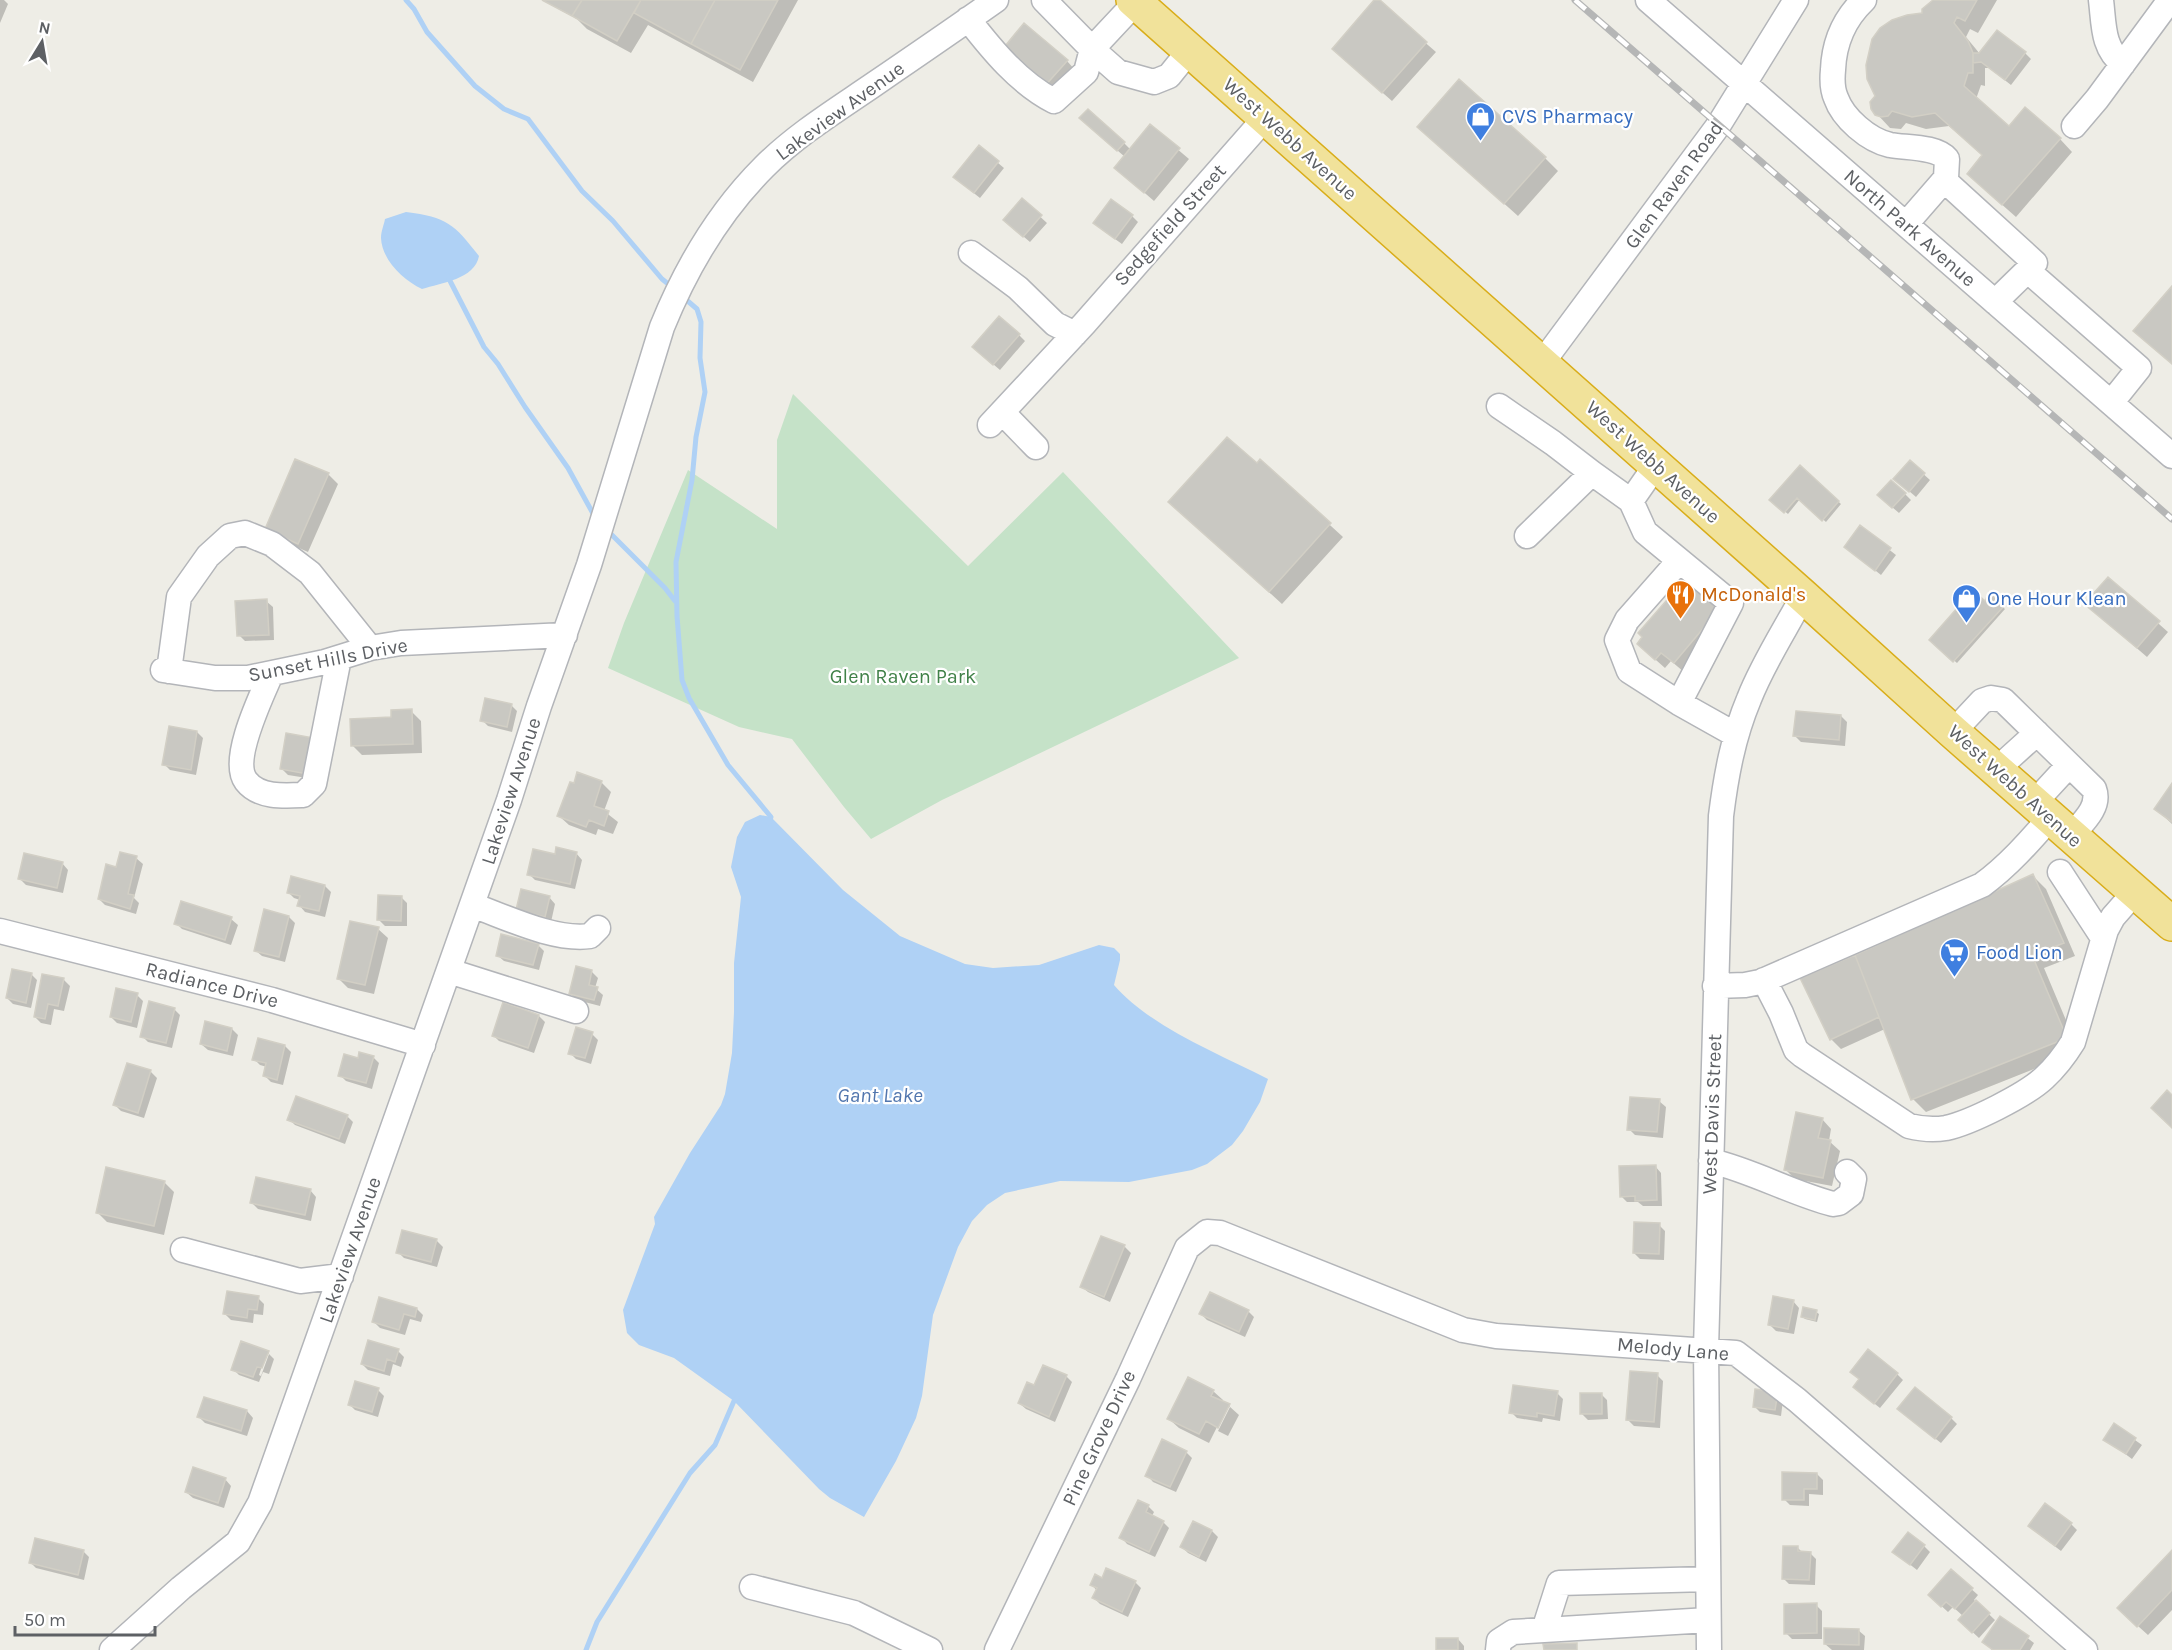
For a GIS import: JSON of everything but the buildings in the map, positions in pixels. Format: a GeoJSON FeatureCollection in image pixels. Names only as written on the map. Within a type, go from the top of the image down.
{"type":"FeatureCollection","features":[{"type":"Feature","properties":{"kind":"highway","name":"West Webb Avenue"},"geometry":{"type":"LineString","coordinates":[[1134,1],[1953,732],[2172,924]]}},
{"type":"Feature","properties":{"kind":"street","name":"Lakeview Avenue"},"geometry":{"type":"LineString","coordinates":[[112,1650],[181,1588],[238,1542],[260,1503],[423,1045],[589,565],[662,327],[698,250],[744,188],[797,137],[996,0]]}},
{"type":"Feature","properties":{"kind":"street"},"geometry":{"type":"LineString","coordinates":[[1044,0],[1118,72],[1154,82],[1169,76],[1190,50]]}},
{"type":"Feature","properties":{"kind":"street","name":"Glen Raven Road"},"geometry":{"type":"LineString","coordinates":[[1542,363],[1718,126],[1796,0]]}},
{"type":"Feature","properties":{"kind":"street"},"geometry":{"type":"LineString","coordinates":[[1864,0],[1848,17],[1835,51],[1833,86],[1836,99],[1846,116],[1864,133],[1886,144],[1927,149],[1943,154],[1947,159],[1944,180],[1906,224]]}},
{"type":"Feature","properties":{"kind":"street"},"geometry":{"type":"LineString","coordinates":[[2101,0],[2106,43],[2110,51],[2123,64]]}},
{"type":"Feature","properties":{"kind":"street"},"geometry":{"type":"LineString","coordinates":[[968,20],[992,51],[1037,92],[1054,101],[1086,72],[1092,49],[1134,1]]}},
{"type":"Feature","properties":{"kind":"street","name":"North Park Avenue"},"geometry":{"type":"LineString","coordinates":[[1651,1],[2172,456]]}},
{"type":"Feature","properties":{"kind":"street"},"geometry":{"type":"LineString","coordinates":[[2074,126],[2123,64],[2164,3]]}},
{"type":"Feature","properties":{"kind":"street","name":"Sedgefield Street"},"geometry":{"type":"LineString","coordinates":[[1036,447],[996,419],[1075,334],[1266,117]]}},
{"type":"Feature","properties":{"kind":"street"},"geometry":{"type":"LineString","coordinates":[[1944,180],[2034,262],[1995,302]]}},
{"type":"Feature","properties":{"kind":"street"},"geometry":{"type":"LineString","coordinates":[[971,253],[1018,288],[1055,324],[1075,334]]}},
{"type":"Feature","properties":{"kind":"street"},"geometry":{"type":"LineString","coordinates":[[2027,270],[2139,368],[2111,403]]}},
{"type":"Feature","properties":{"kind":"street"},"geometry":{"type":"LineString","coordinates":[[1499,406],[1631,501],[1645,532],[1731,603],[1679,703]]}},
{"type":"Feature","properties":{"kind":"street"},"geometry":{"type":"LineString","coordinates":[[1631,501],[1656,465]]}},
{"type":"Feature","properties":{"kind":"street"},"geometry":{"type":"LineString","coordinates":[[1527,536],[1592,473]]}},
{"type":"Feature","properties":{"kind":"street","name":"Sunset Hills Drive"},"geometry":{"type":"LineString","coordinates":[[370,648],[310,573],[272,544],[245,533],[230,536],[208,556],[179,597],[166,671],[214,678],[248,678],[339,658],[370,648],[401,643],[565,635]]}},
{"type":"Feature","properties":{"kind":"street"},"geometry":{"type":"LineString","coordinates":[[1679,561],[1627,620],[1617,640],[1629,671],[1736,735]]}},
{"type":"Feature","properties":{"kind":"street","name":"West Davis Street"},"geometry":{"type":"LineString","coordinates":[[1709,1650],[1706,1350],[1720,816],[1727,770],[1749,697],[1803,596]]}},
{"type":"Feature","properties":{"kind":"street"},"geometry":{"type":"LineString","coordinates":[[271,674],[254,712],[245,744],[241,763],[244,780],[255,789],[279,797],[303,795],[314,784],[339,658]]}},
{"type":"Feature","properties":{"kind":"street"},"geometry":{"type":"LineString","coordinates":[[1953,732],[1982,701],[1990,698],[2002,700],[2094,789],[2095,806],[2052,819]]}},
{"type":"Feature","properties":{"kind":"street"},"geometry":{"type":"LineString","coordinates":[[1996,770],[2037,733]]}},
{"type":"Feature","properties":{"kind":"street"},"geometry":{"type":"LineString","coordinates":[[1715,986],[1744,985],[1764,980],[1982,885],[1999,872],[2052,819],[2069,765]]}},
{"type":"Feature","properties":{"kind":"street"},"geometry":{"type":"LineString","coordinates":[[2061,872],[2103,938]]}},
{"type":"Feature","properties":{"kind":"street"},"geometry":{"type":"LineString","coordinates":[[1764,980],[1796,1050],[1802,1055],[1909,1126],[1920,1129],[1944,1128],[1960,1124],[2020,1096],[2043,1079],[2063,1058],[2073,1042],[2103,938],[2113,917],[2135,892]]}},
{"type":"Feature","properties":{"kind":"street"},"geometry":{"type":"LineString","coordinates":[[472,904],[534,927],[575,938],[590,936],[598,928]]}},
{"type":"Feature","properties":{"kind":"street","name":"Radiance Drive"},"geometry":{"type":"LineString","coordinates":[[0,931],[272,1000],[423,1045]]}},
{"type":"Feature","properties":{"kind":"street"},"geometry":{"type":"LineString","coordinates":[[449,970],[576,1011]]}},
{"type":"Feature","properties":{"kind":"street"},"geometry":{"type":"LineString","coordinates":[[1711,1161],[1737,1167],[1764,1180],[1833,1204],[1839,1203],[1851,1194],[1854,1179],[1847,1172]]}},
{"type":"Feature","properties":{"kind":"street","name":"Melody Lane"},"geometry":{"type":"LineString","coordinates":[[1207,1232],[1220,1233],[1462,1330],[1496,1335],[1736,1353],[1797,1400],[2085,1650]]}},
{"type":"Feature","properties":{"kind":"street","name":"Pine Grove Drive"},"geometry":{"type":"LineString","coordinates":[[998,1650],[1128,1379],[1187,1248],[1207,1232]]}},
{"type":"Feature","properties":{"kind":"street"},"geometry":{"type":"LineString","coordinates":[[183,1250],[300,1281],[341,1276]]}},
{"type":"Feature","properties":{"kind":"street"},"geometry":{"type":"LineString","coordinates":[[1544,1630],[1559,1583],[1708,1579]]}},
{"type":"Feature","properties":{"kind":"street"},"geometry":{"type":"LineString","coordinates":[[752,1587],[854,1613],[930,1650]]}},
{"type":"Feature","properties":{"kind":"street"},"geometry":{"type":"LineString","coordinates":[[1498,1650],[1498,1641],[1513,1632],[1708,1620]]}},
{"type":"Feature","properties":{"kind":"green space","name":"Glen Raven Park"},"geometry":{"type":"Polygon","coordinates":[[[793,394],[968,566],[1063,472],[1239,658],[942,800],[871,839],[792,739],[739,727],[608,668],[624,623],[688,470],[777,529],[777,440],[793,394]]]}},
{"type":"Feature","properties":{"kind":"water"},"geometry":{"type":"Polygon","coordinates":[[[406,212],[431,216],[456,229],[479,256],[476,264],[456,279],[422,289],[401,275],[385,254],[381,233],[385,219],[406,212]]]}},
{"type":"Feature","properties":{"kind":"water","name":"Gant Lake"},"geometry":{"type":"Polygon","coordinates":[[[760,815],[771,817],[843,890],[900,936],[965,964],[993,968],[1039,965],[1099,945],[1114,948],[1120,954],[1120,960],[1114,985],[1129,1000],[1186,1038],[1268,1079],[1260,1102],[1243,1131],[1232,1145],[1207,1164],[1192,1170],[1129,1182],[1060,1181],[1005,1193],[987,1205],[972,1221],[958,1247],[933,1315],[922,1396],[916,1418],[896,1461],[864,1517],[830,1498],[819,1489],[734,1401],[674,1358],[639,1345],[627,1333],[623,1310],[655,1224],[654,1217],[690,1153],[721,1105],[725,1094],[732,1053],[734,963],[741,897],[731,867],[737,837],[745,822],[760,815]]]}},
{"type":"Feature","properties":{"kind":"waterway"},"geometry":{"type":"LineString","coordinates":[[406,0],[427,32],[475,86],[504,109],[528,119],[582,191],[613,221],[662,279],[672,287]]}},
{"type":"Feature","properties":{"kind":"waterway"},"geometry":{"type":"LineString","coordinates":[[447,275],[484,347],[498,364],[568,468],[596,519]]}},
{"type":"Feature","properties":{"kind":"waterway"},"geometry":{"type":"LineString","coordinates":[[683,297],[697,309],[701,322],[700,358],[705,392],[696,437],[692,480],[676,562],[682,680],[689,698],[728,765],[771,817],[769,823]]}},
{"type":"Feature","properties":{"kind":"waterway"},"geometry":{"type":"LineString","coordinates":[[607,530],[675,601]]}},
{"type":"Feature","properties":{"kind":"waterway"},"geometry":{"type":"LineString","coordinates":[[586,1650],[597,1622],[690,1473],[715,1445],[737,1398]]}},
{"type":"Feature","properties":{"kind":"railway"},"geometry":{"type":"LineString","coordinates":[[1575,0],[2172,519]]}},
{"type":"Feature","properties":{"kind":"place","name":"CVS Pharmacy"},"geometry":{"type":"Point","coordinates":[1481,142]}},
{"type":"Feature","properties":{"kind":"place","name":"McDonald's"},"geometry":{"type":"Point","coordinates":[1680,620]}},
{"type":"Feature","properties":{"kind":"place","name":"One Hour Klean"},"geometry":{"type":"Point","coordinates":[1966,624]}},
{"type":"Feature","properties":{"kind":"place","name":"Food Lion"},"geometry":{"type":"Point","coordinates":[1955,978]}}]}
